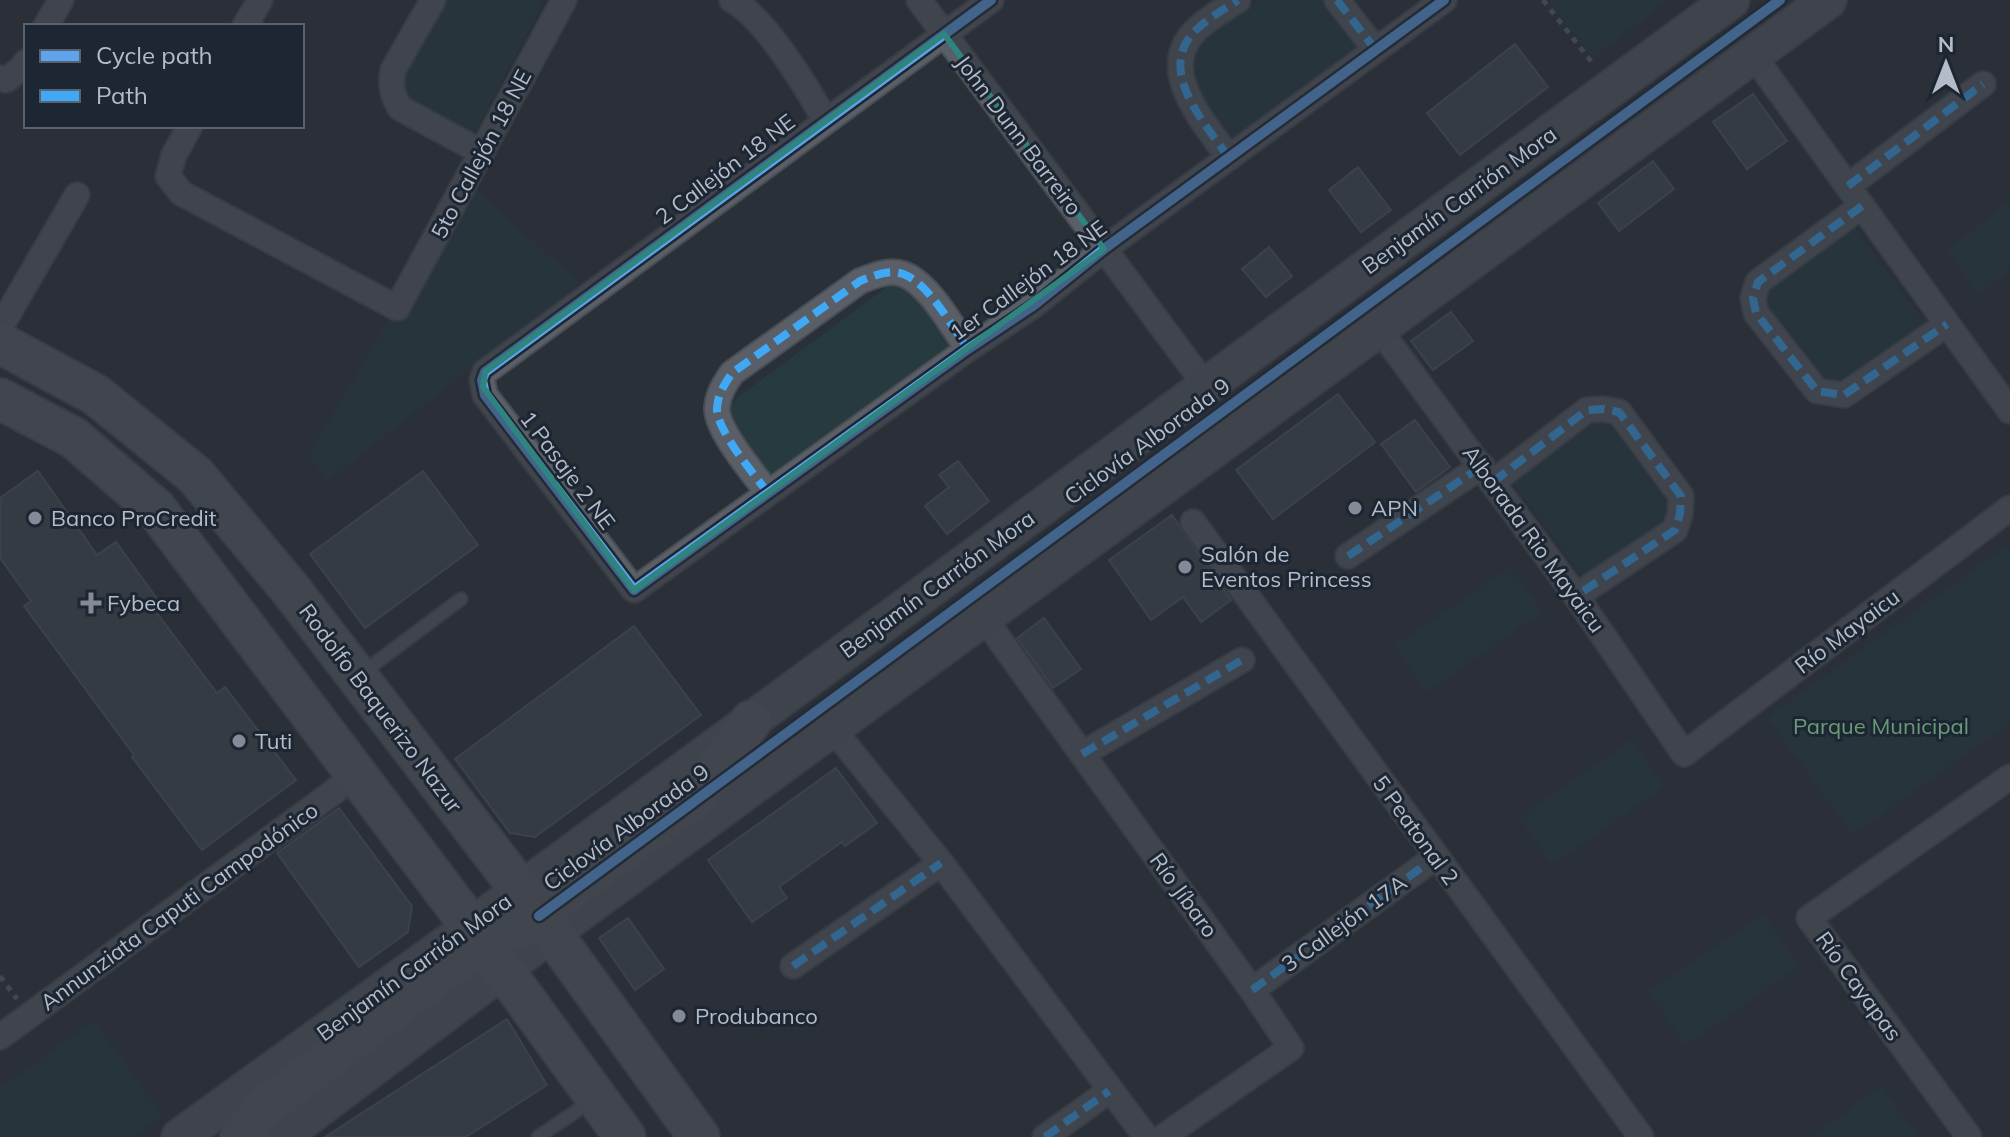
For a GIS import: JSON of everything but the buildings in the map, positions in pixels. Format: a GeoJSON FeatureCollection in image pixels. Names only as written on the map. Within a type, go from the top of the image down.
{"type":"FeatureCollection","features":[{"type":"Feature","properties":{"kind":"main road","name":"Benjamín Carrión Mora"},"geometry":{"type":"LineString","coordinates":[[751,721],[1731,0]]}},
{"type":"Feature","properties":{"kind":"main road","name":"Benjamín Carrión Mora"},"geometry":{"type":"LineString","coordinates":[[180,1137],[832,728],[1828,0]]}},
{"type":"Feature","properties":{"kind":"main road","name":"Rodolfo Baquerizo Nazur"},"geometry":{"type":"LineString","coordinates":[[0,343],[96,395],[195,475],[291,590],[357,678],[510,930],[594,1096],[625,1137]]}},
{"type":"Feature","properties":{"kind":"main road","name":"Rodolfo Baquerizo Nazur"},"geometry":{"type":"LineString","coordinates":[[0,399],[74,438],[156,509],[392,822],[510,930],[699,1137]]}},
{"type":"Feature","properties":{"kind":"main road"},"geometry":{"type":"LineString","coordinates":[[984,618],[970,597],[967,581],[1030,529],[1061,493]]}},
{"type":"Feature","properties":{"kind":"main road"},"geometry":{"type":"LineString","coordinates":[[832,728],[840,714],[899,666],[900,646],[885,622]]}},
{"type":"Feature","properties":{"kind":"main road"},"geometry":{"type":"LineString","coordinates":[[240,1137],[269,1104],[696,797],[751,721]]}},
{"type":"Feature","properties":{"kind":"main road","name":"Benjamín Carrión Mora"},"geometry":{"type":"LineString","coordinates":[[281,1137],[510,930]]}},
{"type":"Feature","properties":{"kind":"street"},"geometry":{"type":"LineString","coordinates":[[47,24],[61,0]]}},
{"type":"Feature","properties":{"kind":"street"},"geometry":{"type":"LineString","coordinates":[[246,24],[260,0]]}},
{"type":"Feature","properties":{"kind":"street"},"geometry":{"type":"LineString","coordinates":[[433,0],[393,70],[394,99],[400,108],[481,152]]}},
{"type":"Feature","properties":{"kind":"street","name":"5to Callejón 18 NE"},"geometry":{"type":"LineString","coordinates":[[189,128],[174,155],[168,176],[181,193],[397,308],[564,0]]}},
{"type":"Feature","properties":{"kind":"street","name":"John Dunn Barreiro"},"geometry":{"type":"LineString","coordinates":[[919,0],[1206,386]]}},
{"type":"Feature","properties":{"kind":"street","name":"2 Callejón 18 NE"},"geometry":{"type":"LineString","coordinates":[[485,372],[991,0]]}},
{"type":"Feature","properties":{"kind":"street"},"geometry":{"type":"LineString","coordinates":[[1229,158],[1189,100],[1181,75],[1182,51],[1196,30],[1238,0]]}},
{"type":"Feature","properties":{"kind":"street"},"geometry":{"type":"LineString","coordinates":[[1337,0],[1375,49]]}},
{"type":"Feature","properties":{"kind":"street","name":"1er Callejón 18 NE"},"geometry":{"type":"LineString","coordinates":[[634,590],[968,349],[1034,305],[1104,249],[1444,0]]}},
{"type":"Feature","properties":{"kind":"street"},"geometry":{"type":"LineString","coordinates":[[741,2],[772,37],[825,120]]}},
{"type":"Feature","properties":{"kind":"street"},"geometry":{"type":"LineString","coordinates":[[1753,55],[2010,411]]}},
{"type":"Feature","properties":{"kind":"street"},"geometry":{"type":"LineString","coordinates":[[3,79],[24,65]]}},
{"type":"Feature","properties":{"kind":"street"},"geometry":{"type":"LineString","coordinates":[[1848,186],[1983,84]]}},
{"type":"Feature","properties":{"kind":"street"},"geometry":{"type":"LineString","coordinates":[[0,328],[77,195]]}},
{"type":"Feature","properties":{"kind":"street"},"geometry":{"type":"LineString","coordinates":[[1862,206],[1758,282],[1753,298],[1756,313],[1817,391],[1844,395],[1947,324]]}},
{"type":"Feature","properties":{"kind":"street"},"geometry":{"type":"LineString","coordinates":[[768,493],[722,427],[717,411],[720,391],[732,373],[860,281],[880,273],[901,273],[921,284],[968,349]]}},
{"type":"Feature","properties":{"kind":"street","name":"Alborada Rio Mayaicu"},"geometry":{"type":"LineString","coordinates":[[1379,329],[1576,596],[1684,754]]}},
{"type":"Feature","properties":{"kind":"street","name":"1 Pasaje 2 NE"},"geometry":{"type":"LineString","coordinates":[[485,372],[482,380],[485,395],[634,590]]}},
{"type":"Feature","properties":{"kind":"street"},"geometry":{"type":"LineString","coordinates":[[1348,556],[1488,474],[1587,410],[1619,412],[1681,496],[1680,514],[1675,530],[1576,596]]}},
{"type":"Feature","properties":{"kind":"street","name":"Río Mayaicu"},"geometry":{"type":"LineString","coordinates":[[1684,754],[2010,508]]}},
{"type":"Feature","properties":{"kind":"street","name":"5 Peatonal 2"},"geometry":{"type":"LineString","coordinates":[[1193,522],[1641,1137]]}},
{"type":"Feature","properties":{"kind":"street","name":"Río Jíbaro"},"geometry":{"type":"LineString","coordinates":[[984,618],[1291,1048],[1163,1137]]}},
{"type":"Feature","properties":{"kind":"street"},"geometry":{"type":"LineString","coordinates":[[1082,754],[1242,660]]}},
{"type":"Feature","properties":{"kind":"street"},"geometry":{"type":"LineString","coordinates":[[832,728],[941,863],[1146,1137]]}},
{"type":"Feature","properties":{"kind":"street","name":"Annunziata Caputi Campodónico"},"geometry":{"type":"LineString","coordinates":[[0,1037],[356,773]]}},
{"type":"Feature","properties":{"kind":"street","name":"Río Cayapas"},"geometry":{"type":"LineString","coordinates":[[1969,1137],[1809,918],[2009,780]]}},
{"type":"Feature","properties":{"kind":"street","name":"3 Callejón 17A"},"geometry":{"type":"LineString","coordinates":[[1252,990],[1436,857]]}},
{"type":"Feature","properties":{"kind":"street"},"geometry":{"type":"LineString","coordinates":[[793,966],[941,863]]}},
{"type":"Feature","properties":{"kind":"street"},"geometry":{"type":"LineString","coordinates":[[1045,1137],[1109,1091]]}},
{"type":"Feature","properties":{"kind":"lane"},"geometry":{"type":"LineString","coordinates":[[357,678],[461,599]]}},
{"type":"Feature","properties":{"kind":"lane"},"geometry":{"type":"LineString","coordinates":[[538,1137],[594,1096]]}},
{"type":"Feature","properties":{"kind":"path"},"geometry":{"type":"LineString","coordinates":[[1543,0],[1611,88]]}},
{"type":"Feature","properties":{"kind":"highlighted area"},"geometry":{"type":"Polygon","coordinates":[[[944,34],[1104,249],[634,590],[483,387],[485,372],[944,34]]]}},
{"type":"Feature","properties":{"kind":"green space"},"geometry":{"type":"Polygon","coordinates":[[[447,0],[545,0],[471,138],[413,107],[405,94],[403,77],[447,0]]]}},
{"type":"Feature","properties":{"kind":"green space"},"geometry":{"type":"Polygon","coordinates":[[[1260,0],[1328,0],[1364,47],[1231,149],[1193,95],[1189,71],[1196,44],[1260,0]]]}},
{"type":"Feature","properties":{"kind":"green space"},"geometry":{"type":"Polygon","coordinates":[[[1548,0],[1668,0],[1593,58],[1548,0]]]}},
{"type":"Feature","properties":{"kind":"green space"},"geometry":{"type":"Polygon","coordinates":[[[469,184],[580,283],[327,481],[309,455],[469,184]]]}},
{"type":"Feature","properties":{"kind":"green space"},"geometry":{"type":"Polygon","coordinates":[[[2010,201],[2010,270],[1979,294],[1947,250],[2010,201]]]}},
{"type":"Feature","properties":{"kind":"green space"},"geometry":{"type":"Polygon","coordinates":[[[1854,226],[1924,323],[1843,382],[1821,377],[1767,309],[1770,285],[1854,226]]]}},
{"type":"Feature","properties":{"kind":"green space"},"geometry":{"type":"Polygon","coordinates":[[[891,284],[921,302],[958,348],[768,483],[727,410],[737,398],[891,284]]]}},
{"type":"Feature","properties":{"kind":"green space"},"geometry":{"type":"Polygon","coordinates":[[[1588,420],[1616,420],[1671,496],[1665,525],[1584,578],[1510,479],[1588,420]]]}},
{"type":"Feature","properties":{"kind":"green space","name":"Parque Municipal"},"geometry":{"type":"Polygon","coordinates":[[[2007,546],[2010,550],[2010,723],[1853,835],[1767,717],[2007,546]]]}},
{"type":"Feature","properties":{"kind":"green space"},"geometry":{"type":"Polygon","coordinates":[[[1510,567],[1542,612],[1427,692],[1395,646],[1510,567]]]}},
{"type":"Feature","properties":{"kind":"green space"},"geometry":{"type":"Polygon","coordinates":[[[1631,740],[1664,786],[1553,865],[1519,818],[1631,740]]]}},
{"type":"Feature","properties":{"kind":"green space"},"geometry":{"type":"Polygon","coordinates":[[[1763,914],[1799,967],[1685,1045],[1649,992],[1763,914]]]}},
{"type":"Feature","properties":{"kind":"green space"},"geometry":{"type":"Polygon","coordinates":[[[94,1021],[163,1116],[134,1137],[0,1137],[0,1088],[94,1021]]]}},
{"type":"Feature","properties":{"kind":"green space"},"geometry":{"type":"Polygon","coordinates":[[[1881,1086],[1919,1137],[1812,1137],[1881,1086]]]}},
{"type":"Feature","properties":{"kind":"marked path"},"geometry":{"type":"LineString","coordinates":[[1229,158],[1188,96],[1180,62],[1185,46],[1196,30],[1238,0]]}},
{"type":"Feature","properties":{"kind":"marked path"},"geometry":{"type":"LineString","coordinates":[[1337,0],[1375,49]]}},
{"type":"Feature","properties":{"kind":"marked path"},"geometry":{"type":"LineString","coordinates":[[1848,186],[1983,84]]}},
{"type":"Feature","properties":{"kind":"marked path"},"geometry":{"type":"LineString","coordinates":[[1862,206],[1758,282],[1753,298],[1756,313],[1817,391],[1844,395],[1947,324]]}},
{"type":"Feature","properties":{"kind":"marked path"},"geometry":{"type":"LineString","coordinates":[[768,493],[737,452],[718,417],[719,398],[732,373],[860,281],[887,273],[903,274],[922,286],[968,349]]}},
{"type":"Feature","properties":{"kind":"marked path"},"geometry":{"type":"LineString","coordinates":[[1493,482],[1587,410],[1603,409],[1619,412],[1681,496],[1675,530],[1576,596]]}},
{"type":"Feature","properties":{"kind":"marked path"},"geometry":{"type":"LineString","coordinates":[[1348,556],[1482,466]]}},
{"type":"Feature","properties":{"kind":"marked path"},"geometry":{"type":"LineString","coordinates":[[1082,754],[1242,660]]}},
{"type":"Feature","properties":{"kind":"marked path"},"geometry":{"type":"LineString","coordinates":[[1252,990],[1436,857]]}},
{"type":"Feature","properties":{"kind":"marked path"},"geometry":{"type":"LineString","coordinates":[[793,966],[941,863]]}},
{"type":"Feature","properties":{"kind":"marked path"},"geometry":{"type":"LineString","coordinates":[[1045,1137],[1109,1091]]}},
{"type":"Feature","properties":{"kind":"cycle path"},"geometry":{"type":"LineString","coordinates":[[991,0],[485,372],[482,380],[485,395],[634,590],[968,349],[1034,305],[1104,249],[1444,0]]}},
{"type":"Feature","properties":{"kind":"cycle path","name":"Ciclovía Alborada 9"},"geometry":{"type":"LineString","coordinates":[[539,916],[1780,0]]}},
{"type":"Feature","properties":{"kind":"place","name":"APN"},"geometry":{"type":"Point","coordinates":[1355,508]}},
{"type":"Feature","properties":{"kind":"place","name":"Banco ProCredit"},"geometry":{"type":"Point","coordinates":[35,518]}},
{"type":"Feature","properties":{"kind":"place","name":"Salón de Eventos Princess"},"geometry":{"type":"Point","coordinates":[1185,567]}},
{"type":"Feature","properties":{"kind":"place","name":"Fybeca"},"geometry":{"type":"Point","coordinates":[91,603]}},
{"type":"Feature","properties":{"kind":"place","name":"Tuti"},"geometry":{"type":"Point","coordinates":[239,741]}},
{"type":"Feature","properties":{"kind":"place","name":"Produbanco"},"geometry":{"type":"Point","coordinates":[679,1016]}}]}
